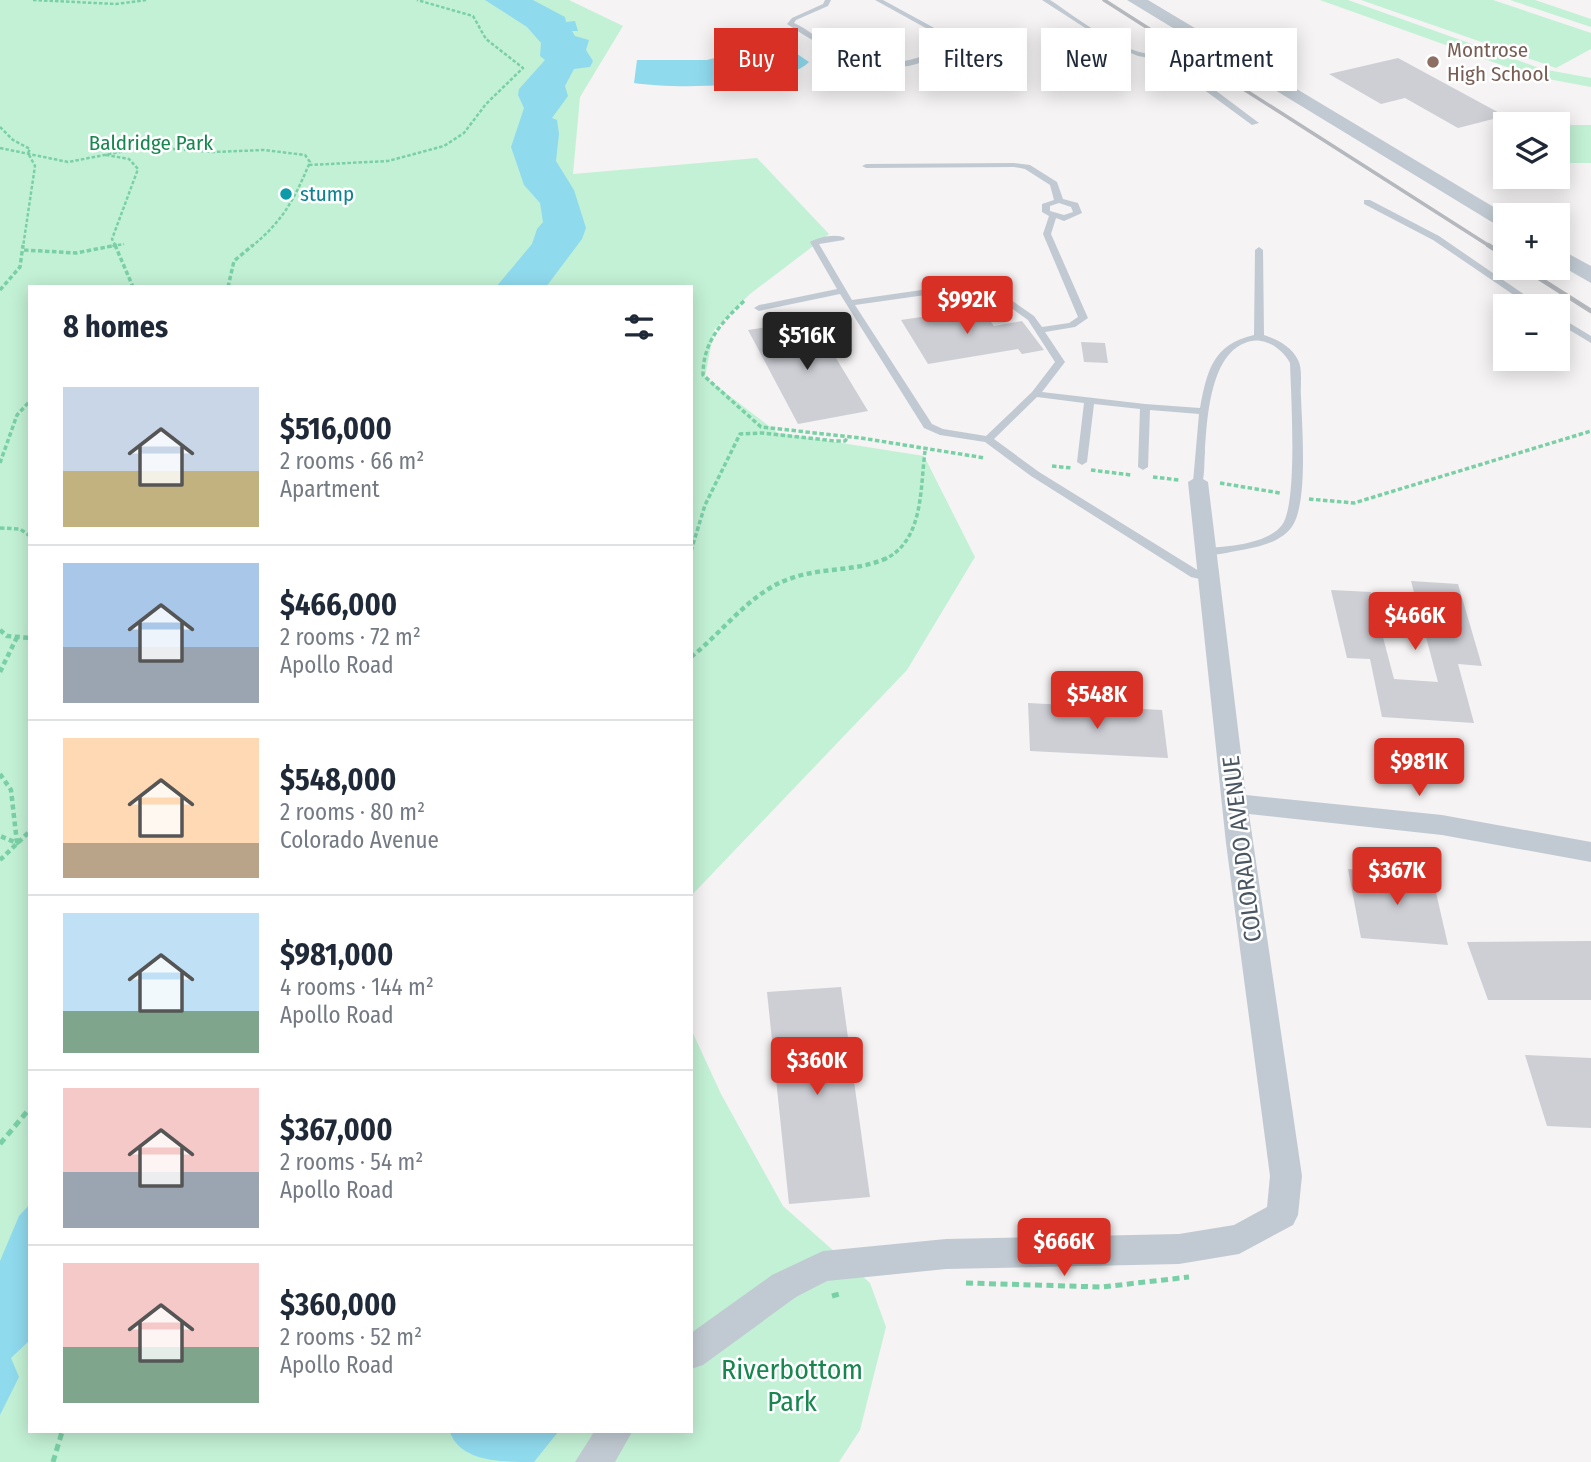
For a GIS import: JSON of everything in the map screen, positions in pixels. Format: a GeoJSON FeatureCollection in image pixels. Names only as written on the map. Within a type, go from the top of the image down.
{"type":"FeatureCollection","features":[{"type":"Feature","properties":{"kind":"street"},"geometry":{"type":"LineString","coordinates":[[1136,0],[1183,28]]}},
{"type":"Feature","properties":{"kind":"street"},"geometry":{"type":"LineString","coordinates":[[1287,91],[1493,216]]}},
{"type":"Feature","properties":{"kind":"street"},"geometry":{"type":"LineString","coordinates":[[1570,263],[1591,276]]}},
{"type":"Feature","properties":{"kind":"street","name":"COLORADO AVENUE"},"geometry":{"type":"LineString","coordinates":[[828,1281],[946,1254],[1179,1249],[1239,1238],[1282,1215],[1286,1176],[1238,844],[1236,803],[1198,482]]}},
{"type":"Feature","properties":{"kind":"street"},"geometry":{"type":"LineString","coordinates":[[1236,803],[1442,825],[1591,852]]}},
{"type":"Feature","properties":{"kind":"street"},"geometry":{"type":"LineString","coordinates":[[693,1352],[784,1286],[828,1281]]}},
{"type":"Feature","properties":{"kind":"street"},"geometry":{"type":"LineString","coordinates":[[593,1462],[614,1433]]}},
{"type":"Feature","properties":{"kind":"lane"},"geometry":{"type":"LineString","coordinates":[[828,0],[826,5],[794,19],[790,24],[803,29],[830,49],[866,61],[892,64],[920,60],[944,45],[936,31],[878,0]]}},
{"type":"Feature","properties":{"kind":"lane"},"geometry":{"type":"LineString","coordinates":[[1045,0],[1133,53],[1145,55]]}},
{"type":"Feature","properties":{"kind":"lane"},"geometry":{"type":"LineString","coordinates":[[1212,91],[1255,122]]}},
{"type":"Feature","properties":{"kind":"lane"},"geometry":{"type":"LineString","coordinates":[[866,166],[1027,167],[1054,184],[1059,201]]}},
{"type":"Feature","properties":{"kind":"lane"},"geometry":{"type":"LineString","coordinates":[[1059,201],[1075,205],[1079,210],[1070,217],[1054,216],[1046,212],[1044,207],[1059,201]]}},
{"type":"Feature","properties":{"kind":"lane"},"geometry":{"type":"LineString","coordinates":[[1367,202],[1437,238],[1519,294]]}},
{"type":"Feature","properties":{"kind":"lane"},"geometry":{"type":"LineString","coordinates":[[1040,330],[1072,325],[1083,318],[1047,234],[1054,216]]}},
{"type":"Feature","properties":{"kind":"lane"},"geometry":{"type":"LineString","coordinates":[[841,238],[814,242],[849,303],[928,426],[940,432],[988,439],[1195,574],[1207,564],[1275,536],[1289,524],[1295,496],[1295,363],[1291,354],[1282,346],[1259,337],[1236,343],[1226,351],[1219,363],[1203,411],[1198,482]]}},
{"type":"Feature","properties":{"kind":"lane"},"geometry":{"type":"LineString","coordinates":[[1259,250],[1259,337]]}},
{"type":"Feature","properties":{"kind":"lane"},"geometry":{"type":"LineString","coordinates":[[849,303],[984,284],[1031,318],[1060,362],[1035,394],[988,439]]}},
{"type":"Feature","properties":{"kind":"lane"},"geometry":{"type":"LineString","coordinates":[[759,308],[842,291]]}},
{"type":"Feature","properties":{"kind":"lane"},"geometry":{"type":"LineString","coordinates":[[1570,327],[1591,340]]}},
{"type":"Feature","properties":{"kind":"lane"},"geometry":{"type":"LineString","coordinates":[[1035,394],[1203,411]]}},
{"type":"Feature","properties":{"kind":"lane"},"geometry":{"type":"LineString","coordinates":[[1082,461],[1088,401]]}},
{"type":"Feature","properties":{"kind":"lane"},"geometry":{"type":"LineString","coordinates":[[1144,472],[1145,407]]}},
{"type":"Feature","properties":{"kind":"path"},"geometry":{"type":"LineString","coordinates":[[33,0],[116,4],[146,0]]}},
{"type":"Feature","properties":{"kind":"path"},"geometry":{"type":"LineString","coordinates":[[309,165],[384,162],[411,158],[436,148],[462,135],[481,110],[523,68],[486,39],[473,16],[417,0]]}},
{"type":"Feature","properties":{"kind":"path"},"geometry":{"type":"LineString","coordinates":[[0,127],[12,140],[30,149],[28,153],[35,166],[20,267],[0,290]]}},
{"type":"Feature","properties":{"kind":"path"},"geometry":{"type":"LineString","coordinates":[[1,149],[12,140]]}},
{"type":"Feature","properties":{"kind":"path"},"geometry":{"type":"LineString","coordinates":[[1,149],[68,162],[146,147],[206,152],[275,150],[305,155],[309,165],[292,205],[269,232],[234,261],[228,285]]}},
{"type":"Feature","properties":{"kind":"path"},"geometry":{"type":"LineString","coordinates":[[105,155],[129,159],[138,169],[112,239],[132,285]]}},
{"type":"Feature","properties":{"kind":"path"},"geometry":{"type":"LineString","coordinates":[[24,250],[76,253],[124,243]]}},
{"type":"Feature","properties":{"kind":"path"},"geometry":{"type":"LineString","coordinates":[[750,294],[714,330],[702,360],[703,375],[758,426],[785,432],[848,437],[925,450],[1132,475]]}},
{"type":"Feature","properties":{"kind":"path"},"geometry":{"type":"LineString","coordinates":[[0,463],[17,415],[28,403]]}},
{"type":"Feature","properties":{"kind":"path"},"geometry":{"type":"LineString","coordinates":[[1144,472],[1354,503],[1591,431]]}},
{"type":"Feature","properties":{"kind":"path"},"geometry":{"type":"LineString","coordinates":[[693,544],[705,505],[740,434],[762,433],[835,441],[845,441],[848,437]]}},
{"type":"Feature","properties":{"kind":"path"},"geometry":{"type":"LineString","coordinates":[[693,655],[765,591],[786,579],[831,569],[864,568],[892,558],[912,534],[915,525],[925,450]]}},
{"type":"Feature","properties":{"kind":"path"},"geometry":{"type":"LineString","coordinates":[[0,528],[20,529],[28,535]]}},
{"type":"Feature","properties":{"kind":"path"},"geometry":{"type":"LineString","coordinates":[[0,630],[7,636],[28,638]]}},
{"type":"Feature","properties":{"kind":"path"},"geometry":{"type":"LineString","coordinates":[[0,672],[17,637]]}},
{"type":"Feature","properties":{"kind":"path"},"geometry":{"type":"LineString","coordinates":[[0,774],[11,790],[17,843]]}},
{"type":"Feature","properties":{"kind":"path"},"geometry":{"type":"LineString","coordinates":[[0,860],[28,833]]}},
{"type":"Feature","properties":{"kind":"path"},"geometry":{"type":"LineString","coordinates":[[0,836],[17,843]]}},
{"type":"Feature","properties":{"kind":"path"},"geometry":{"type":"LineString","coordinates":[[0,1144],[28,1110]]}},
{"type":"Feature","properties":{"kind":"path"},"geometry":{"type":"LineString","coordinates":[[958,1282],[1102,1287],[1189,1277]]}},
{"type":"Feature","properties":{"kind":"path"},"geometry":{"type":"LineString","coordinates":[[828,1281],[858,1290]]}},
{"type":"Feature","properties":{"kind":"path"},"geometry":{"type":"LineString","coordinates":[[52,1462],[62,1433]]}},
{"type":"Feature","properties":{"kind":"green space","name":"Baldridge Park"},"geometry":{"type":"Polygon","coordinates":[[[0,0],[569,0],[623,26],[580,97],[573,174],[757,158],[829,234],[750,294],[714,330],[705,377],[778,433],[924,456],[975,557],[907,670],[693,894],[693,285],[28,285],[28,1433],[693,1433],[693,1033],[721,1094],[783,1206],[870,1283],[886,1327],[860,1430],[839,1462],[0,1462],[0,0]]]}},
{"type":"Feature","properties":{"kind":"green space"},"geometry":{"type":"Polygon","coordinates":[[[1320,0],[1348,0],[1542,69],[1591,78],[1591,87],[1532,76],[1320,0]]]}},
{"type":"Feature","properties":{"kind":"green space"},"geometry":{"type":"Polygon","coordinates":[[[1361,0],[1493,0],[1591,33],[1591,49],[1556,68],[1361,0]]]}},
{"type":"Feature","properties":{"kind":"green space"},"geometry":{"type":"Polygon","coordinates":[[[1510,0],[1535,0],[1591,19],[1591,27],[1510,0]]]}},
{"type":"Feature","properties":{"kind":"green space"},"geometry":{"type":"Polygon","coordinates":[[[1570,125],[1591,125],[1591,163],[1570,163],[1570,125]]]}},
{"type":"Feature","properties":{"kind":"water"},"geometry":{"type":"Polygon","coordinates":[[[485,0],[533,0],[565,17],[566,22],[575,21],[578,31],[572,31],[575,36],[589,40],[586,50],[593,61],[590,67],[574,69],[565,86],[568,96],[552,118],[557,120],[559,134],[556,161],[574,190],[586,228],[582,239],[548,285],[498,285],[532,244],[537,229],[543,222],[540,203],[524,185],[511,147],[524,108],[518,95],[519,89],[545,60],[540,56],[541,43],[527,27],[485,0]]]}},
{"type":"Feature","properties":{"kind":"water"},"geometry":{"type":"Polygon","coordinates":[[[798,54],[809,62],[798,69],[798,54]]]}},
{"type":"Feature","properties":{"kind":"water"},"geometry":{"type":"Polygon","coordinates":[[[714,58],[714,85],[634,83],[637,60],[714,58]]]}},
{"type":"Feature","properties":{"kind":"water"},"geometry":{"type":"Polygon","coordinates":[[[28,1206],[28,1342],[11,1358],[19,1377],[0,1415],[0,1261],[19,1216],[28,1206]]]}},
{"type":"Feature","properties":{"kind":"water"},"geometry":{"type":"Polygon","coordinates":[[[450,1433],[557,1433],[534,1462],[484,1458],[473,1455],[455,1442],[450,1433]]]}},
{"type":"Feature","properties":{"kind":"building"},"geometry":{"type":"Polygon","coordinates":[[[1398,58],[1498,112],[1493,112],[1493,119],[1458,128],[1405,98],[1381,104],[1329,74],[1398,58]]]}},
{"type":"Feature","properties":{"kind":"building"},"geometry":{"type":"Polygon","coordinates":[[[981,308],[994,326],[1022,321],[1044,350],[1022,354],[1018,349],[928,364],[901,320],[981,308]]]}},
{"type":"Feature","properties":{"kind":"building"},"geometry":{"type":"Polygon","coordinates":[[[813,320],[868,411],[798,424],[748,330],[813,320]]]}},
{"type":"Feature","properties":{"kind":"building"},"geometry":{"type":"Polygon","coordinates":[[[1081,342],[1105,343],[1108,363],[1084,362],[1081,342]]]}},
{"type":"Feature","properties":{"kind":"building"},"geometry":{"type":"Polygon","coordinates":[[[1411,581],[1458,584],[1482,666],[1458,664],[1474,723],[1382,717],[1370,659],[1347,658],[1331,590],[1371,592],[1394,679],[1438,682],[1411,581]]]}},
{"type":"Feature","properties":{"kind":"building"},"geometry":{"type":"Polygon","coordinates":[[[1028,703],[1162,710],[1168,758],[1030,751],[1028,703]]]}},
{"type":"Feature","properties":{"kind":"building"},"geometry":{"type":"Polygon","coordinates":[[[1348,869],[1432,875],[1448,945],[1361,938],[1348,869]]]}},
{"type":"Feature","properties":{"kind":"building"},"geometry":{"type":"Polygon","coordinates":[[[1591,941],[1591,1000],[1488,1000],[1467,942],[1591,941]]]}},
{"type":"Feature","properties":{"kind":"building"},"geometry":{"type":"Polygon","coordinates":[[[841,987],[870,1197],[789,1204],[767,992],[841,987]]]}},
{"type":"Feature","properties":{"kind":"building"},"geometry":{"type":"Polygon","coordinates":[[[1525,1055],[1591,1058],[1591,1128],[1547,1126],[1525,1055]]]}},
{"type":"Feature","properties":{"kind":"railway"},"geometry":{"type":"LineString","coordinates":[[1104,0],[1491,247]]}},
{"type":"Feature","properties":{"kind":"railway"},"geometry":{"type":"LineString","coordinates":[[1488,245],[1493,248]]}},
{"type":"Feature","properties":{"kind":"railway"},"geometry":{"type":"LineString","coordinates":[[1542,280],[1591,311]]}},
{"type":"Feature","properties":{"kind":"place","name":"Montrose High School"},"geometry":{"type":"Point","coordinates":[1433,62]}},
{"type":"Feature","properties":{"kind":"place","name":"stump"},"geometry":{"type":"Point","coordinates":[286,194]}},
{"type":"Feature","properties":{"kind":"park label","name":"Riverbottom Park"},"geometry":{"type":"Point","coordinates":[792,1385]}}]}
